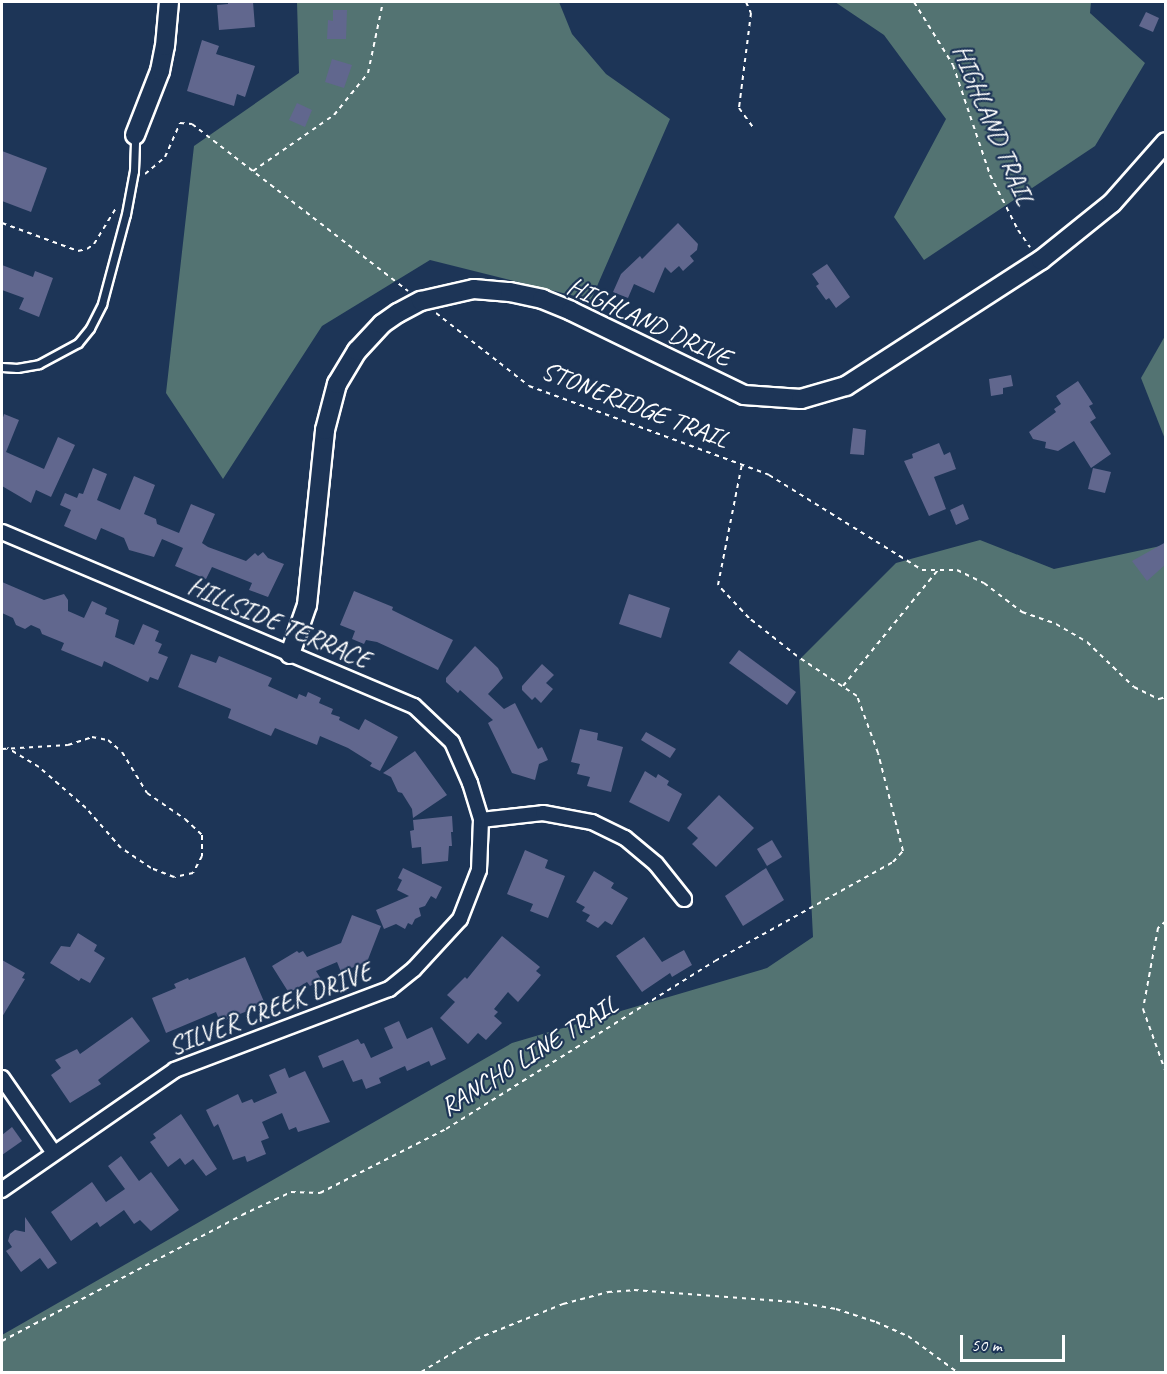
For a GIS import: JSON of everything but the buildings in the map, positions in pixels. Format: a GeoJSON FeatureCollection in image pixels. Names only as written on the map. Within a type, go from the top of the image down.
{"type":"FeatureCollection","features":[{"type":"Feature","properties":{"kind":"street"},"geometry":{"type":"LineString","coordinates":[[135,135],[160,70],[165,46],[169,2]]}},
{"type":"Feature","properties":{"kind":"street","name":"HIGHLAND DRIVE"},"geometry":{"type":"LineString","coordinates":[[290,654],[308,605],[325,430],[337,384],[357,351],[382,324],[421,301],[474,289],[510,291],[542,299],[744,395],[801,399],[846,386],[1041,260],[1112,203],[1166,142]]}},
{"type":"Feature","properties":{"kind":"street","name":"HILLSIDE TERRACE"},"geometry":{"type":"LineString","coordinates":[[2,532],[414,706],[452,742],[470,783],[481,820]]}},
{"type":"Feature","properties":{"kind":"street"},"geometry":{"type":"LineString","coordinates":[[481,820],[543,813],[592,822],[633,845],[656,864],[684,899]]}},
{"type":"Feature","properties":{"kind":"street","name":"SILVER CREEK DRIVE"},"geometry":{"type":"LineString","coordinates":[[2,1190],[175,1070],[389,989],[414,969],[460,919],[479,870],[481,820]]}},
{"type":"Feature","properties":{"kind":"street"},"geometry":{"type":"LineString","coordinates":[[2,1078],[54,1153]]}},
{"type":"Feature","properties":{"kind":"lane"},"geometry":{"type":"LineString","coordinates":[[2,367],[17,368],[39,364],[78,343],[90,328],[102,304],[130,190],[135,135]]}},
{"type":"Feature","properties":{"kind":"path"},"geometry":{"type":"LineString","coordinates":[[253,171],[334,115],[368,73],[383,2]]}},
{"type":"Feature","properties":{"kind":"path"},"geometry":{"type":"LineString","coordinates":[[746,2],[751,13],[739,108],[753,127]]}},
{"type":"Feature","properties":{"kind":"path","name":"HIGHLAND TRAIL"},"geometry":{"type":"LineString","coordinates":[[914,2],[953,65],[990,175],[1018,230],[1041,260]]}},
{"type":"Feature","properties":{"kind":"path","name":"STONERIDGE TRAIL"},"geometry":{"type":"LineString","coordinates":[[2,223],[78,251],[87,249],[94,244],[130,190],[165,158],[180,123],[192,124],[529,386],[769,475],[922,570],[957,570],[984,583],[1022,612],[1056,624],[1087,642],[1134,687],[1159,699],[1166,697]]}},
{"type":"Feature","properties":{"kind":"path","name":"RANCHO LINE TRAIL"},"geometry":{"type":"LineString","coordinates":[[2,1341],[291,1192],[320,1193],[446,1129],[715,961],[893,862],[903,851],[878,753],[857,696],[749,618],[718,585],[742,464]]}},
{"type":"Feature","properties":{"kind":"path"},"geometry":{"type":"LineString","coordinates":[[843,686],[938,570]]}},
{"type":"Feature","properties":{"kind":"path"},"geometry":{"type":"LineString","coordinates":[[2,749],[7,748],[68,745],[92,737],[108,740],[122,752],[147,793],[185,819],[202,835],[202,856],[193,873],[174,877],[144,863],[121,848],[86,808],[39,767],[7,748]]}},
{"type":"Feature","properties":{"kind":"path"},"geometry":{"type":"LineString","coordinates":[[1166,921],[1158,928],[1143,1009],[1166,1073]]}},
{"type":"Feature","properties":{"kind":"path"},"geometry":{"type":"LineString","coordinates":[[421,1372],[476,1339],[563,1304],[608,1292],[634,1290],[795,1302],[836,1309],[876,1322],[908,1336],[957,1372]]}},
{"type":"Feature","properties":{"kind":"green space"},"geometry":{"type":"Polygon","coordinates":[[[297,2],[559,2],[572,34],[606,74],[670,119],[591,300],[430,260],[322,326],[223,479],[166,393],[194,146],[299,73],[297,2]]]}},
{"type":"Feature","properties":{"kind":"green space"},"geometry":{"type":"Polygon","coordinates":[[[835,2],[1091,2],[1090,13],[1145,63],[1095,146],[924,260],[894,217],[946,119],[884,35],[835,2]]]}},
{"type":"Feature","properties":{"kind":"green space"},"geometry":{"type":"Polygon","coordinates":[[[1166,336],[1165,439],[1141,378],[1166,336]]]}},
{"type":"Feature","properties":{"kind":"green space"},"geometry":{"type":"Polygon","coordinates":[[[980,540],[1054,569],[1165,545],[1165,1372],[2,1372],[2,1335],[512,1043],[767,968],[813,937],[799,660],[896,563],[980,540]]]}}]}
